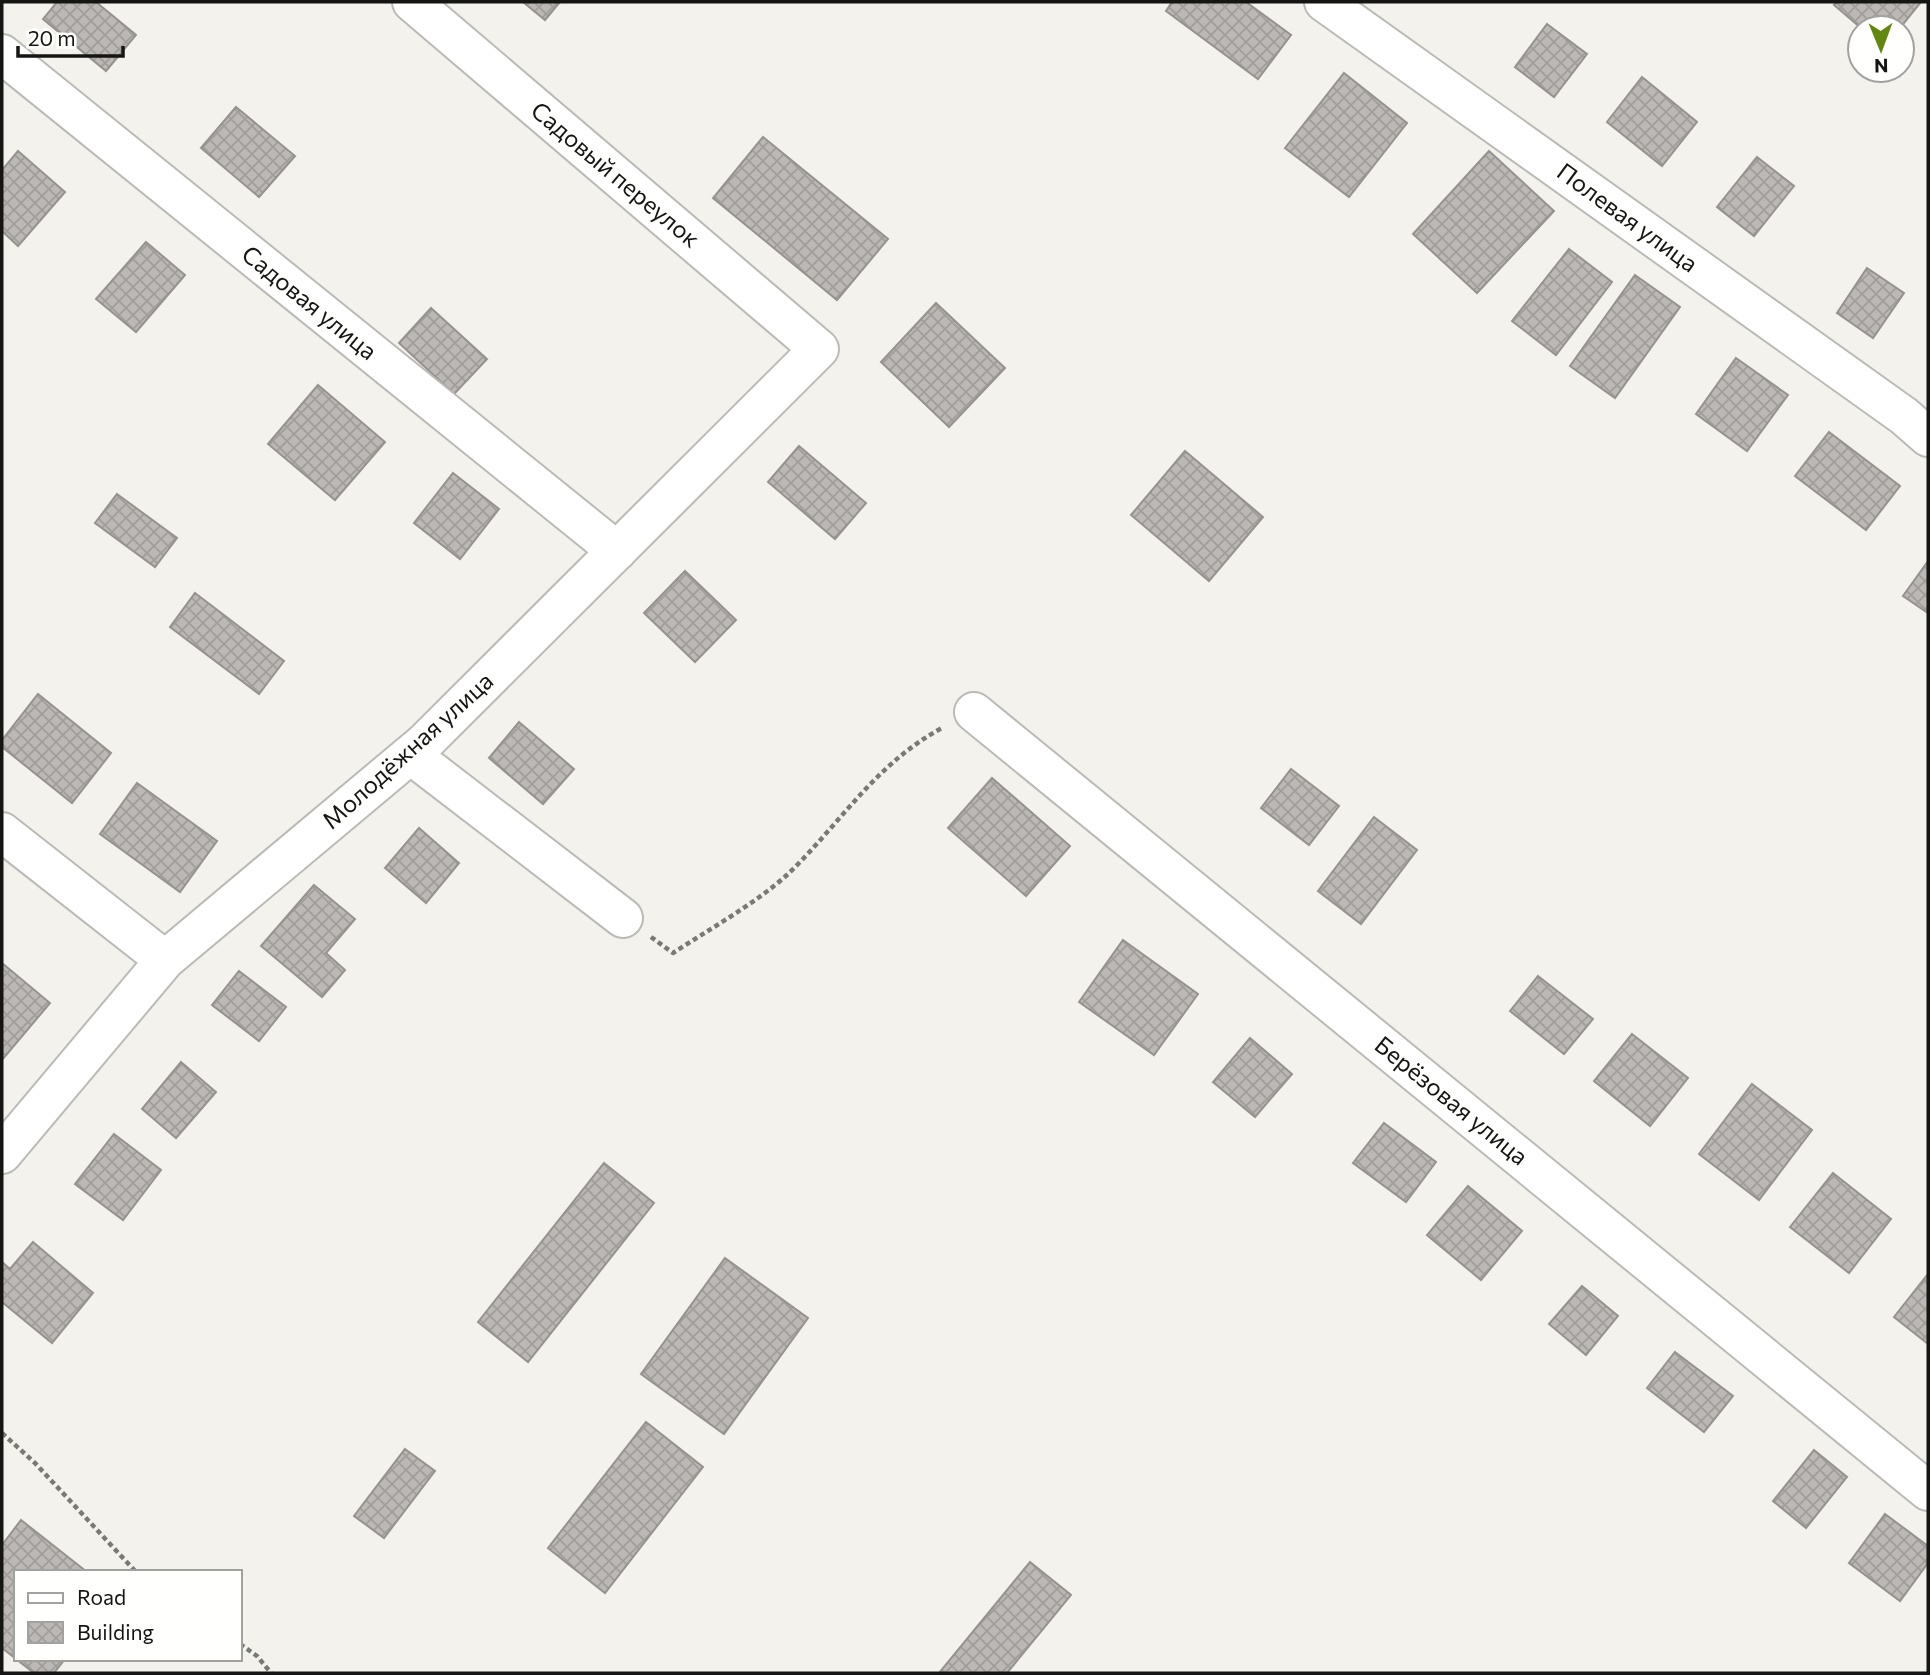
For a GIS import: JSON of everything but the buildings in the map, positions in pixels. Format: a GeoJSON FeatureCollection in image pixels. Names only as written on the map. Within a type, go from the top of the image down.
{"type":"FeatureCollection","features":[{"type":"Feature","properties":{"kind":"street","name":"Садовый переулок"},"geometry":{"type":"LineString","coordinates":[[412,2],[819,349]]}},
{"type":"Feature","properties":{"kind":"street","name":"Полевая улица"},"geometry":{"type":"LineString","coordinates":[[1324,2],[1903,416],[1928,437]]}},
{"type":"Feature","properties":{"kind":"street","name":"Садовая улица"},"geometry":{"type":"LineString","coordinates":[[2,54],[617,551]]}},
{"type":"Feature","properties":{"kind":"street","name":"Молодёжная улица"},"geometry":{"type":"LineString","coordinates":[[2,1154],[165,960],[411,755],[819,349]]}},
{"type":"Feature","properties":{"kind":"street","name":"Берёзовая улица"},"geometry":{"type":"LineString","coordinates":[[974,712],[1928,1491]]}},
{"type":"Feature","properties":{"kind":"street"},"geometry":{"type":"LineString","coordinates":[[411,755],[623,918]]}},
{"type":"Feature","properties":{"kind":"street"},"geometry":{"type":"LineString","coordinates":[[2,832],[165,960]]}},
{"type":"Feature","properties":{"kind":"path"},"geometry":{"type":"LineString","coordinates":[[623,918],[673,953],[787,875],[853,799],[914,743],[974,712]]}},
{"type":"Feature","properties":{"kind":"path"},"geometry":{"type":"LineString","coordinates":[[2,1433],[34,1463],[134,1570]]}},
{"type":"Feature","properties":{"kind":"path"},"geometry":{"type":"LineString","coordinates":[[242,1645],[257,1656],[271,1673]]}}]}
